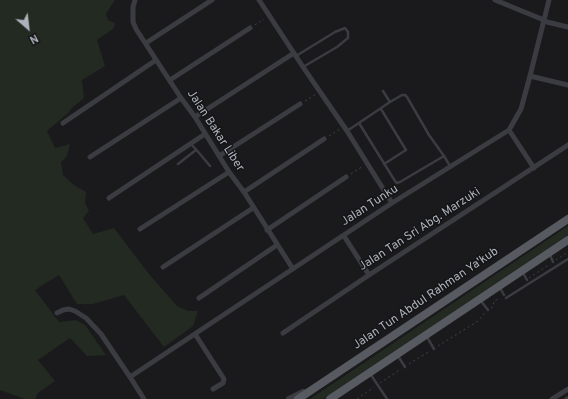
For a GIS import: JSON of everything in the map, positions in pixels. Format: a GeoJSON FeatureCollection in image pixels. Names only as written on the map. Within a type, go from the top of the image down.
{"type":"FeatureCollection","features":[{"type":"Feature","properties":{"kind":"main road","name":"Jalan Tun Abdul Rahman Ya'kub"},"geometry":{"type":"LineString","coordinates":[[298,399],[568,219]]}},
{"type":"Feature","properties":{"kind":"main road"},"geometry":{"type":"LineString","coordinates":[[332,398],[568,240]]}},
{"type":"Feature","properties":{"kind":"street","name":"Jalan Bakar Liber"},"geometry":{"type":"LineString","coordinates":[[135,0],[133,7],[133,22],[156,60],[195,117],[229,172],[244,192],[293,269]]}},
{"type":"Feature","properties":{"kind":"street"},"geometry":{"type":"LineString","coordinates":[[146,44],[212,0]]}},
{"type":"Feature","properties":{"kind":"street"},"geometry":{"type":"LineString","coordinates":[[260,0],[392,203]]}},
{"type":"Feature","properties":{"kind":"street"},"geometry":{"type":"LineString","coordinates":[[495,0],[547,22],[568,27]]}},
{"type":"Feature","properties":{"kind":"street","name":"Jalan Tunku"},"geometry":{"type":"LineString","coordinates":[[130,377],[392,203],[509,130],[521,109],[549,0]]}},
{"type":"Feature","properties":{"kind":"street"},"geometry":{"type":"LineString","coordinates":[[170,80],[250,28]]}},
{"type":"Feature","properties":{"kind":"street"},"geometry":{"type":"LineString","coordinates":[[195,117],[295,55]]}},
{"type":"Feature","properties":{"kind":"street"},"geometry":{"type":"LineString","coordinates":[[63,123],[156,60]]}},
{"type":"Feature","properties":{"kind":"street"},"geometry":{"type":"LineString","coordinates":[[530,76],[568,84]]}},
{"type":"Feature","properties":{"kind":"street"},"geometry":{"type":"LineString","coordinates":[[90,157],[181,98]]}},
{"type":"Feature","properties":{"kind":"street"},"geometry":{"type":"LineString","coordinates":[[219,156],[300,104]]}},
{"type":"Feature","properties":{"kind":"street"},"geometry":{"type":"LineString","coordinates":[[509,130],[534,168]]}},
{"type":"Feature","properties":{"kind":"street"},"geometry":{"type":"LineString","coordinates":[[108,198],[205,134]]}},
{"type":"Feature","properties":{"kind":"street"},"geometry":{"type":"LineString","coordinates":[[244,192],[324,139]]}},
{"type":"Feature","properties":{"kind":"street","name":"Jalan Tan Sri Abg. Marzuki"},"geometry":{"type":"LineString","coordinates":[[283,333],[568,145]]}},
{"type":"Feature","properties":{"kind":"street"},"geometry":{"type":"LineString","coordinates":[[140,229],[229,172]]}},
{"type":"Feature","properties":{"kind":"street"},"geometry":{"type":"LineString","coordinates":[[267,230],[346,177]]}},
{"type":"Feature","properties":{"kind":"street"},"geometry":{"type":"LineString","coordinates":[[163,267],[254,208]]}},
{"type":"Feature","properties":{"kind":"street"},"geometry":{"type":"LineString","coordinates":[[344,236],[369,275]]}},
{"type":"Feature","properties":{"kind":"street"},"geometry":{"type":"LineString","coordinates":[[199,298],[277,245]]}},
{"type":"Feature","properties":{"kind":"street"},"geometry":{"type":"LineString","coordinates":[[57,313],[69,309],[86,318],[101,334],[144,399]]}},
{"type":"Feature","properties":{"kind":"street"},"geometry":{"type":"LineString","coordinates":[[195,334],[224,379],[223,383],[213,389]]}},
{"type":"Feature","properties":{"kind":"street"},"geometry":{"type":"LineString","coordinates":[[289,399],[321,383]]}},
{"type":"Feature","properties":{"kind":"street"},"geometry":{"type":"LineString","coordinates":[[552,399],[568,389]]}},
{"type":"Feature","properties":{"kind":"lane"},"geometry":{"type":"LineString","coordinates":[[295,55],[335,32],[345,28],[348,32],[348,38],[337,47],[303,67]]}},
{"type":"Feature","properties":{"kind":"lane"},"geometry":{"type":"LineString","coordinates":[[384,92],[390,102]]}},
{"type":"Feature","properties":{"kind":"lane"},"geometry":{"type":"LineString","coordinates":[[345,129],[359,123],[390,102],[405,94],[429,135],[450,166]]}},
{"type":"Feature","properties":{"kind":"lane"},"geometry":{"type":"LineString","coordinates":[[380,109],[406,150],[384,164]]}},
{"type":"Feature","properties":{"kind":"lane"},"geometry":{"type":"LineString","coordinates":[[359,123],[397,183],[444,156]]}},
{"type":"Feature","properties":{"kind":"lane"},"geometry":{"type":"LineString","coordinates":[[190,144],[210,166]]}},
{"type":"Feature","properties":{"kind":"lane"},"geometry":{"type":"LineString","coordinates":[[178,164],[196,150]]}},
{"type":"Feature","properties":{"kind":"lane"},"geometry":{"type":"LineString","coordinates":[[548,253],[553,262]]}},
{"type":"Feature","properties":{"kind":"lane"},"geometry":{"type":"LineString","coordinates":[[506,298],[568,259]]}},
{"type":"Feature","properties":{"kind":"lane"},"geometry":{"type":"LineString","coordinates":[[521,271],[526,280]]}},
{"type":"Feature","properties":{"kind":"lane"},"geometry":{"type":"LineString","coordinates":[[499,286],[504,295]]}},
{"type":"Feature","properties":{"kind":"lane"},"geometry":{"type":"LineString","coordinates":[[480,299],[488,310]]}},
{"type":"Feature","properties":{"kind":"lane"},"geometry":{"type":"LineString","coordinates":[[426,334],[434,349]]}},
{"type":"Feature","properties":{"kind":"lane"},"geometry":{"type":"LineString","coordinates":[[397,354],[405,366]]}},
{"type":"Feature","properties":{"kind":"lane"},"geometry":{"type":"LineString","coordinates":[[369,372],[387,399]]}},
{"type":"Feature","properties":{"kind":"path"},"geometry":{"type":"LineString","coordinates":[[250,28],[270,16]]}},
{"type":"Feature","properties":{"kind":"path"},"geometry":{"type":"LineString","coordinates":[[300,104],[319,91]]}},
{"type":"Feature","properties":{"kind":"path"},"geometry":{"type":"LineString","coordinates":[[324,139],[345,129]]}},
{"type":"Feature","properties":{"kind":"path"},"geometry":{"type":"LineString","coordinates":[[346,177],[367,164]]}},
{"type":"Feature","properties":{"kind":"path"},"geometry":{"type":"LineString","coordinates":[[526,280],[568,252]]}},
{"type":"Feature","properties":{"kind":"path"},"geometry":{"type":"LineString","coordinates":[[357,399],[405,366],[478,321],[492,307],[494,302],[504,295]]}},
{"type":"Feature","properties":{"kind":"shaded area"},"geometry":{"type":"Polygon","coordinates":[[[0,0],[115,0],[106,14],[108,20],[115,23],[114,28],[97,40],[105,66],[82,80],[84,98],[47,131],[55,148],[70,144],[67,156],[61,162],[63,175],[74,185],[86,192],[85,203],[89,211],[83,218],[93,234],[114,228],[149,274],[177,306],[188,311],[198,311],[193,326],[164,347],[124,295],[93,304],[77,304],[59,275],[35,290],[59,322],[76,320],[85,325],[106,355],[87,356],[70,338],[38,360],[55,381],[38,393],[35,399],[25,399],[0,390],[0,0]]]}},
{"type":"Feature","properties":{"kind":"shaded area"},"geometry":{"type":"Polygon","coordinates":[[[568,226],[568,235],[323,399],[310,399],[568,226]]]}}]}
